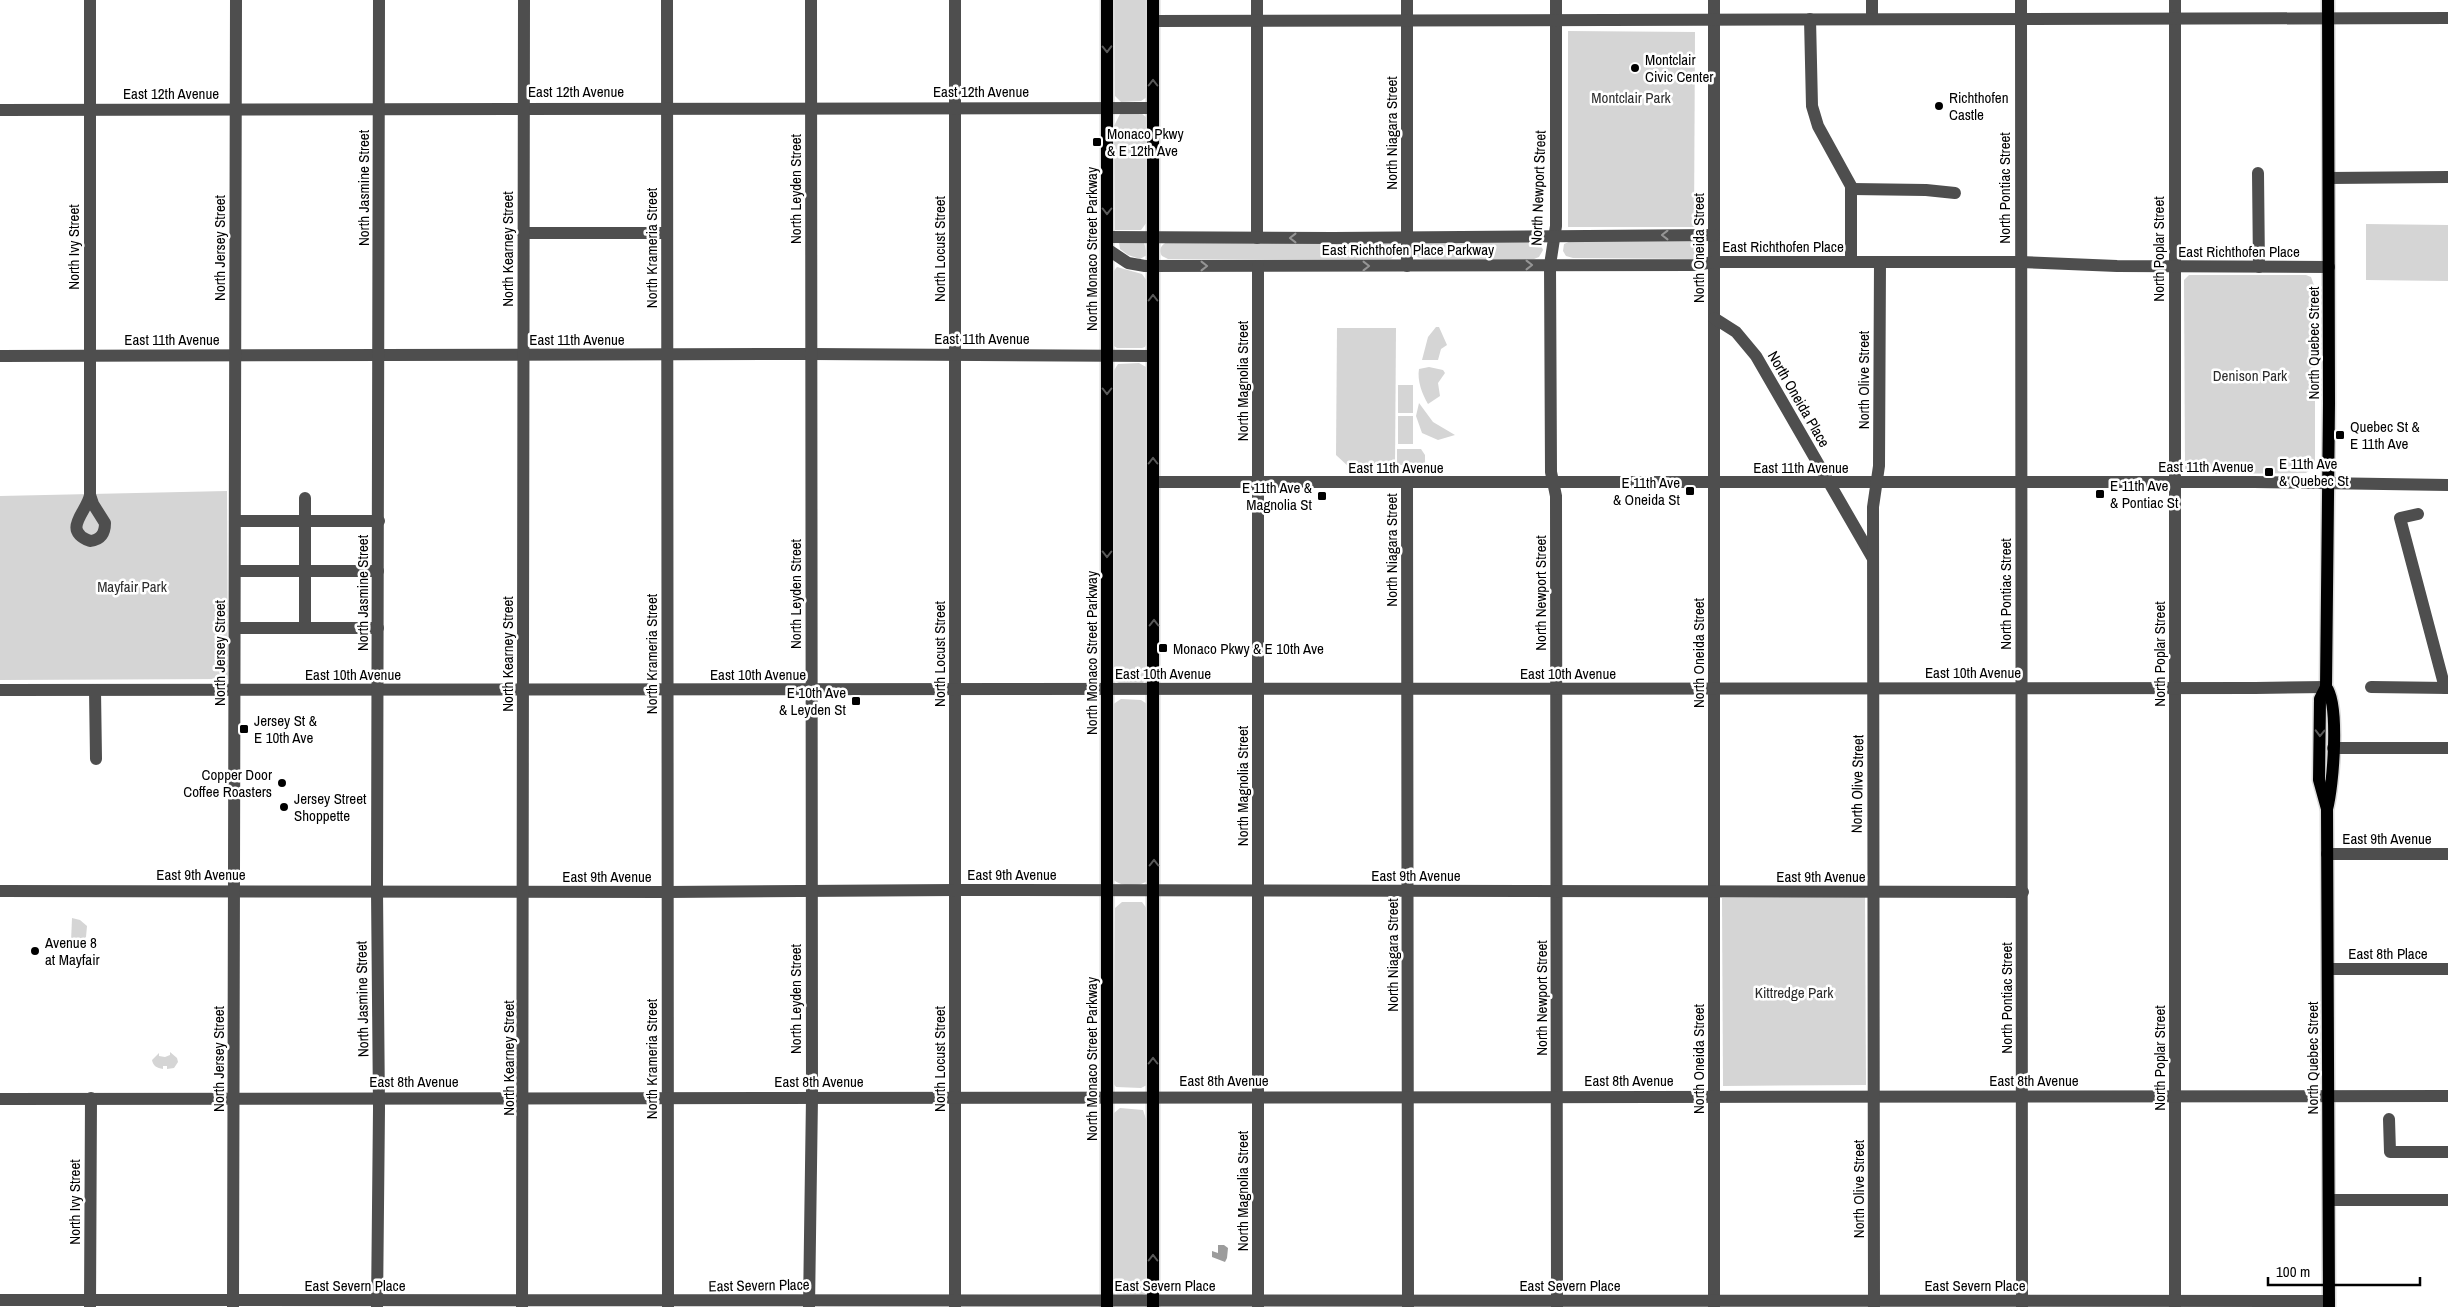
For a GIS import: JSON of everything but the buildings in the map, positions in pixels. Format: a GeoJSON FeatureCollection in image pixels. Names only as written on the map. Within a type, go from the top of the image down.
{"type":"FeatureCollection","features":[{"type":"Feature","properties":{"kind":"main road","name":"North Monaco Street Parkway"},"geometry":{"type":"LineString","coordinates":[[1106,0],[1108,108],[1107,1304]]}},
{"type":"Feature","properties":{"kind":"main road"},"geometry":{"type":"LineString","coordinates":[[1153,0],[1153,1304]]}},
{"type":"Feature","properties":{"kind":"main road","name":"North Quebec Street"},"geometry":{"type":"LineString","coordinates":[[2327,809],[2319,780],[2320,699],[2326,687],[2329,484],[2328,0]]}},
{"type":"Feature","properties":{"kind":"main road","name":"North Quebec Street"},"geometry":{"type":"LineString","coordinates":[[2326,687],[2333,700],[2332,788],[2327,809],[2329,1304]]}},
{"type":"Feature","properties":{"kind":"street","name":"North Ivy Street"},"geometry":{"type":"LineString","coordinates":[[90,0],[90,495]]}},
{"type":"Feature","properties":{"kind":"street","name":"North Jersey Street"},"geometry":{"type":"LineString","coordinates":[[233,1304],[235,1097],[236,0]]}},
{"type":"Feature","properties":{"kind":"street","name":"North Jasmine Street"},"geometry":{"type":"LineString","coordinates":[[377,1304],[379,1097],[377,891],[379,0]]}},
{"type":"Feature","properties":{"kind":"street","name":"North Kearney Street"},"geometry":{"type":"LineString","coordinates":[[522,1303],[524,1097],[524,0]]}},
{"type":"Feature","properties":{"kind":"street","name":"North Krameria Street"},"geometry":{"type":"LineString","coordinates":[[667,0],[668,1305]]}},
{"type":"Feature","properties":{"kind":"street","name":"North Leyden Street"},"geometry":{"type":"LineString","coordinates":[[809,1304],[812,1097],[810,891],[812,690],[811,0]]}},
{"type":"Feature","properties":{"kind":"street","name":"North Locust Street"},"geometry":{"type":"LineString","coordinates":[[955,0],[955,1304]]}},
{"type":"Feature","properties":{"kind":"street"},"geometry":{"type":"LineString","coordinates":[[1257,0],[1257,238]]}},
{"type":"Feature","properties":{"kind":"street","name":"North Niagara Street"},"geometry":{"type":"LineString","coordinates":[[1407,0],[1407,266]]}},
{"type":"Feature","properties":{"kind":"street","name":"North Newport Street"},"geometry":{"type":"LineString","coordinates":[[1556,0],[1556,234],[1550,265],[1551,472],[1556,496],[1558,1304]]}},
{"type":"Feature","properties":{"kind":"street","name":"North Oneida Street"},"geometry":{"type":"LineString","coordinates":[[1714,0],[1714,1304]]}},
{"type":"Feature","properties":{"kind":"street"},"geometry":{"type":"LineString","coordinates":[[1872,0],[1872,19]]}},
{"type":"Feature","properties":{"kind":"street","name":"North Pontiac Street"},"geometry":{"type":"LineString","coordinates":[[2021,0],[2022,1304]]}},
{"type":"Feature","properties":{"kind":"street","name":"North Poplar Street"},"geometry":{"type":"LineString","coordinates":[[2175,0],[2175,1304]]}},
{"type":"Feature","properties":{"kind":"street"},"geometry":{"type":"LineString","coordinates":[[1153,20],[2175,20],[2448,18]]}},
{"type":"Feature","properties":{"kind":"street"},"geometry":{"type":"LineString","coordinates":[[1810,19],[1810,88],[1813,113],[1821,132],[1848,177],[1852,189],[1851,262]]}},
{"type":"Feature","properties":{"kind":"street","name":"East 12th Avenue"},"geometry":{"type":"LineString","coordinates":[[0,110],[811,107],[1153,108]]}},
{"type":"Feature","properties":{"kind":"street"},"geometry":{"type":"LineString","coordinates":[[2258,173],[2259,267]]}},
{"type":"Feature","properties":{"kind":"street"},"geometry":{"type":"LineString","coordinates":[[2329,178],[2448,177]]}},
{"type":"Feature","properties":{"kind":"street"},"geometry":{"type":"LineString","coordinates":[[1852,189],[1926,190],[1956,193]]}},
{"type":"Feature","properties":{"kind":"street"},"geometry":{"type":"LineString","coordinates":[[523,233],[667,233]]}},
{"type":"Feature","properties":{"kind":"street","name":"East Richthofen Place Parkway"},"geometry":{"type":"LineString","coordinates":[[1107,243],[1153,238],[1407,237],[1556,234],[1714,235]]}},
{"type":"Feature","properties":{"kind":"street","name":"East Richthofen Place Parkway"},"geometry":{"type":"LineString","coordinates":[[1107,243],[1128,263],[1153,266],[1694,265],[1714,262]]}},
{"type":"Feature","properties":{"kind":"street","name":"East Richthofen Place"},"geometry":{"type":"LineString","coordinates":[[1714,262],[2020,262],[2100,266],[2329,267]]}},
{"type":"Feature","properties":{"kind":"street","name":"North Olive Street"},"geometry":{"type":"LineString","coordinates":[[1874,1304],[1873,507],[1879,466],[1880,262]]}},
{"type":"Feature","properties":{"kind":"street","name":"North Magnolia Street"},"geometry":{"type":"LineString","coordinates":[[1258,266],[1258,1304]]}},
{"type":"Feature","properties":{"kind":"street","name":"North Oneida Place"},"geometry":{"type":"LineString","coordinates":[[1714,318],[1732,329],[1749,346],[1873,560]]}},
{"type":"Feature","properties":{"kind":"street","name":"East 11th Avenue"},"geometry":{"type":"LineString","coordinates":[[0,356],[812,354],[1153,356]]}},
{"type":"Feature","properties":{"kind":"street","name":"East 11th Avenue"},"geometry":{"type":"LineString","coordinates":[[1153,482],[2448,485]]}},
{"type":"Feature","properties":{"kind":"street","name":"North Niagara Street"},"geometry":{"type":"LineString","coordinates":[[1407,483],[1408,1304]]}},
{"type":"Feature","properties":{"kind":"street"},"geometry":{"type":"LineString","coordinates":[[305,498],[305,628]]}},
{"type":"Feature","properties":{"kind":"street"},"geometry":{"type":"LineString","coordinates":[[2371,688],[2446,688],[2400,518],[2418,514]]}},
{"type":"Feature","properties":{"kind":"street"},"geometry":{"type":"LineString","coordinates":[[235,521],[379,521]]}},
{"type":"Feature","properties":{"kind":"street"},"geometry":{"type":"LineString","coordinates":[[235,571],[378,571]]}},
{"type":"Feature","properties":{"kind":"street"},"geometry":{"type":"LineString","coordinates":[[235,628],[378,628]]}},
{"type":"Feature","properties":{"kind":"street","name":"East 10th Avenue"},"geometry":{"type":"LineString","coordinates":[[0,690],[2022,689],[2326,687]]}},
{"type":"Feature","properties":{"kind":"street"},"geometry":{"type":"LineString","coordinates":[[95,690],[96,758]]}},
{"type":"Feature","properties":{"kind":"street"},"geometry":{"type":"LineString","coordinates":[[2333,748],[2448,748]]}},
{"type":"Feature","properties":{"kind":"street","name":"East 9th Avenue"},"geometry":{"type":"LineString","coordinates":[[2327,854],[2448,854]]}},
{"type":"Feature","properties":{"kind":"street","name":"East 9th Avenue"},"geometry":{"type":"LineString","coordinates":[[0,891],[667,892],[1258,890],[2023,892]]}},
{"type":"Feature","properties":{"kind":"street","name":"East 8th Place"},"geometry":{"type":"LineString","coordinates":[[2328,969],[2448,969]]}},
{"type":"Feature","properties":{"kind":"street","name":"East 8th Avenue"},"geometry":{"type":"LineString","coordinates":[[0,1099],[235,1097],[2448,1096]]}},
{"type":"Feature","properties":{"kind":"street","name":"North Ivy Street"},"geometry":{"type":"LineString","coordinates":[[90,1303],[91,1098]]}},
{"type":"Feature","properties":{"kind":"street"},"geometry":{"type":"LineString","coordinates":[[2389,1119],[2390,1152],[2448,1152]]}},
{"type":"Feature","properties":{"kind":"street"},"geometry":{"type":"LineString","coordinates":[[2329,1200],[2448,1200]]}},
{"type":"Feature","properties":{"kind":"street","name":"East Severn Place"},"geometry":{"type":"LineString","coordinates":[[0,1300],[90,1303],[668,1305],[2329,1304]]}},
{"type":"Feature","properties":{"kind":"green space"},"geometry":{"type":"Polygon","coordinates":[[[1114,0],[1147,0],[1147,97],[1141,101],[1121,102],[1115,96],[1114,0]]]}},
{"type":"Feature","properties":{"kind":"green space","name":"Montclair Park"},"geometry":{"type":"Polygon","coordinates":[[[1568,31],[1695,32],[1694,227],[1568,227],[1568,31]]]}},
{"type":"Feature","properties":{"kind":"green space"},"geometry":{"type":"Polygon","coordinates":[[[1141,113],[1147,118],[1147,222],[1141,230],[1115,230],[1114,126],[1120,114],[1141,113]]]}},
{"type":"Feature","properties":{"kind":"green space"},"geometry":{"type":"Polygon","coordinates":[[[2366,224],[2448,225],[2448,281],[2366,280],[2366,224]]]}},
{"type":"Feature","properties":{"kind":"green space"},"geometry":{"type":"Polygon","coordinates":[[[1571,241],[1694,241],[1701,243],[1703,248],[1701,256],[1697,259],[1573,258],[1566,256],[1563,251],[1564,244],[1571,241]]]}},
{"type":"Feature","properties":{"kind":"green space"},"geometry":{"type":"Polygon","coordinates":[[[1119,242],[1144,242],[1147,255],[1140,259],[1128,255],[1120,249],[1119,242]]]}},
{"type":"Feature","properties":{"kind":"green space"},"geometry":{"type":"Polygon","coordinates":[[[1167,242],[1396,244],[1399,252],[1391,259],[1168,259],[1162,256],[1160,252],[1162,246],[1167,242]]]}},
{"type":"Feature","properties":{"kind":"green space"},"geometry":{"type":"Polygon","coordinates":[[[1536,242],[1541,245],[1543,250],[1539,257],[1534,259],[1424,259],[1417,257],[1414,253],[1415,247],[1420,243],[1536,242]]]}},
{"type":"Feature","properties":{"kind":"green space"},"geometry":{"type":"Polygon","coordinates":[[[1117,267],[1142,274],[1147,281],[1148,340],[1145,347],[1142,348],[1117,348],[1114,346],[1113,272],[1117,267]]]}},
{"type":"Feature","properties":{"kind":"green space","name":"Denison Park"},"geometry":{"type":"Polygon","coordinates":[[[2189,275],[2306,275],[2311,277],[2315,288],[2315,462],[2314,467],[2306,473],[2191,474],[2185,469],[2184,280],[2189,275]]]}},
{"type":"Feature","properties":{"kind":"green space"},"geometry":{"type":"Polygon","coordinates":[[[1436,327],[1439,327],[1447,345],[1441,349],[1438,360],[1422,360],[1428,337],[1436,327]]]}},
{"type":"Feature","properties":{"kind":"green space"},"geometry":{"type":"Polygon","coordinates":[[[1337,328],[1396,328],[1395,467],[1349,467],[1336,455],[1337,328]]]}},
{"type":"Feature","properties":{"kind":"green space"},"geometry":{"type":"Polygon","coordinates":[[[1139,363],[1146,367],[1148,371],[1148,677],[1143,683],[1119,683],[1115,681],[1113,676],[1113,372],[1118,364],[1139,363]]]}},
{"type":"Feature","properties":{"kind":"green space"},"geometry":{"type":"Polygon","coordinates":[[[1429,367],[1443,370],[1445,373],[1438,383],[1440,396],[1428,404],[1420,387],[1419,369],[1429,367]]]}},
{"type":"Feature","properties":{"kind":"green space"},"geometry":{"type":"Polygon","coordinates":[[[1398,385],[1413,385],[1413,413],[1398,413],[1398,385]]]}},
{"type":"Feature","properties":{"kind":"green space"},"geometry":{"type":"Polygon","coordinates":[[[1419,403],[1433,422],[1455,435],[1438,440],[1422,433],[1416,416],[1419,403]]]}},
{"type":"Feature","properties":{"kind":"green space"},"geometry":{"type":"Polygon","coordinates":[[[1398,416],[1413,416],[1413,444],[1398,444],[1398,416]]]}},
{"type":"Feature","properties":{"kind":"green space"},"geometry":{"type":"Polygon","coordinates":[[[1397,449],[1421,449],[1425,455],[1425,465],[1397,465],[1397,449]]]}},
{"type":"Feature","properties":{"kind":"green space","name":"Mayfair Park"},"geometry":{"type":"Polygon","coordinates":[[[227,491],[228,679],[0,680],[0,496],[227,491]]]}},
{"type":"Feature","properties":{"kind":"green space"},"geometry":{"type":"Polygon","coordinates":[[[1121,699],[1141,700],[1147,704],[1147,881],[1135,885],[1120,884],[1113,879],[1112,705],[1121,699]]]}},
{"type":"Feature","properties":{"kind":"green space","name":"Kittredge Park"},"geometry":{"type":"Polygon","coordinates":[[[1865,897],[1866,1085],[1723,1086],[1722,898],[1865,897]]]}},
{"type":"Feature","properties":{"kind":"green space"},"geometry":{"type":"Polygon","coordinates":[[[1122,902],[1142,902],[1147,909],[1147,1085],[1141,1088],[1116,1087],[1113,1083],[1115,908],[1122,902]]]}},
{"type":"Feature","properties":{"kind":"green space"},"geometry":{"type":"Polygon","coordinates":[[[72,918],[80,920],[87,926],[86,937],[80,941],[71,942],[72,918]]]}},
{"type":"Feature","properties":{"kind":"green space"},"geometry":{"type":"Polygon","coordinates":[[[170,1052],[177,1058],[178,1062],[174,1068],[167,1069],[167,1066],[163,1066],[163,1069],[154,1065],[152,1060],[159,1053],[159,1056],[165,1057],[170,1055],[170,1052]]]}},
{"type":"Feature","properties":{"kind":"green space"},"geometry":{"type":"Polygon","coordinates":[[[1120,1108],[1143,1110],[1146,1119],[1146,1287],[1145,1294],[1142,1295],[1117,1294],[1113,1286],[1114,1113],[1120,1108]]]}},
{"type":"Feature","properties":{"kind":"shaded area"},"geometry":{"type":"Polygon","coordinates":[[[1218,1245],[1224,1245],[1228,1248],[1225,1262],[1212,1257],[1212,1251],[1218,1253],[1218,1245]]]}},
{"type":"Feature","properties":{"kind":"place","name":"Montclair Civic Center"},"geometry":{"type":"Point","coordinates":[1635,68]}},
{"type":"Feature","properties":{"kind":"place","name":"Richthofen Castle"},"geometry":{"type":"Point","coordinates":[1939,106]}},
{"type":"Feature","properties":{"kind":"place","name":"Monaco Pkwy & E 12th Ave"},"geometry":{"type":"Point","coordinates":[1097,142]}},
{"type":"Feature","properties":{"kind":"place","name":"Quebec St & E 11th Ave"},"geometry":{"type":"Point","coordinates":[2340,435]}},
{"type":"Feature","properties":{"kind":"place","name":"E 11th Ave & Quebec St"},"geometry":{"type":"Point","coordinates":[2269,472]}},
{"type":"Feature","properties":{"kind":"place","name":"E 11th Ave & Oneida St"},"geometry":{"type":"Point","coordinates":[1690,491]}},
{"type":"Feature","properties":{"kind":"place","name":"E 11th Ave & Pontiac St"},"geometry":{"type":"Point","coordinates":[2100,494]}},
{"type":"Feature","properties":{"kind":"place","name":"E 11th Ave & Magnolia St"},"geometry":{"type":"Point","coordinates":[1322,496]}},
{"type":"Feature","properties":{"kind":"place","name":"Monaco Pkwy & E 10th Ave"},"geometry":{"type":"Point","coordinates":[1163,648]}},
{"type":"Feature","properties":{"kind":"place","name":"E 10th Ave & Leyden St"},"geometry":{"type":"Point","coordinates":[856,701]}},
{"type":"Feature","properties":{"kind":"place","name":"Jersey St & E 10th Ave"},"geometry":{"type":"Point","coordinates":[244,729]}},
{"type":"Feature","properties":{"kind":"place","name":"Copper Door Coffee Roasters"},"geometry":{"type":"Point","coordinates":[282,783]}},
{"type":"Feature","properties":{"kind":"place","name":"Jersey Street Shoppette"},"geometry":{"type":"Point","coordinates":[284,807]}},
{"type":"Feature","properties":{"kind":"place","name":"Avenue 8 at Mayfair"},"geometry":{"type":"Point","coordinates":[35,951]}}]}
